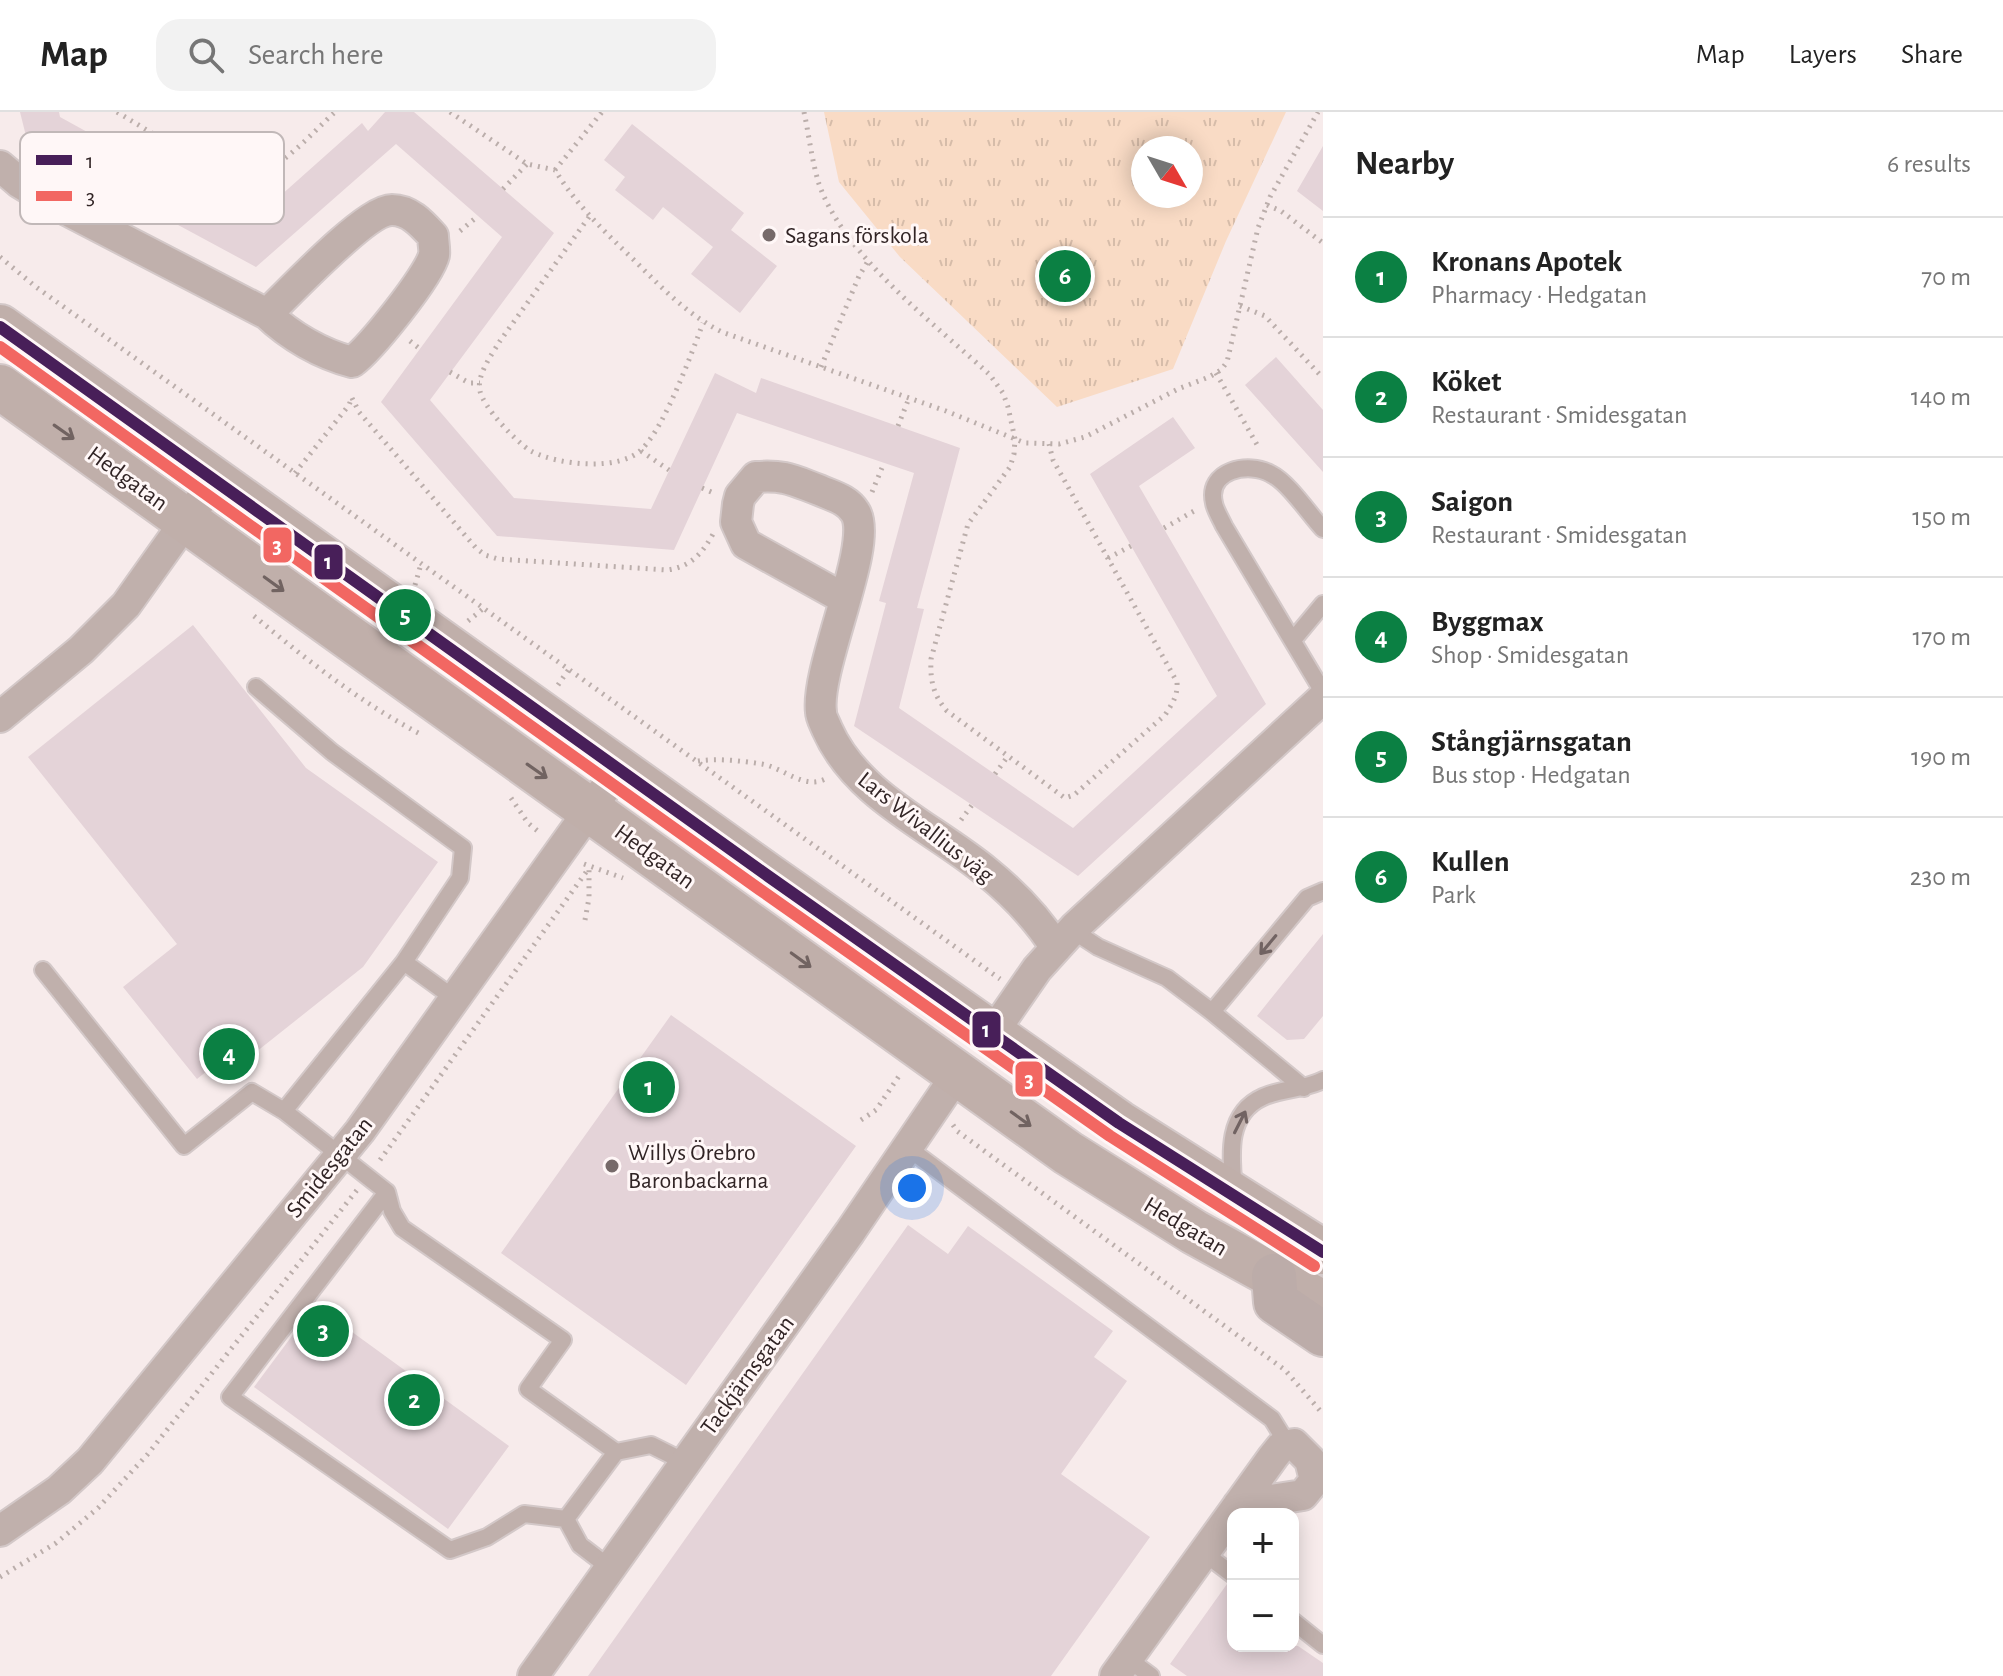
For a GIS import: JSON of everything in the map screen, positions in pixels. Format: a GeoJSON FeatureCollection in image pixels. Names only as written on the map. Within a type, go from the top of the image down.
{"type":"FeatureCollection","features":[{"type":"Feature","properties":{"kind":"highway"},"geometry":{"type":"LineString","coordinates":[[1274,1276],[1276,1302],[1323,1334]]}},
{"type":"Feature","properties":{"kind":"main road","name":"Hedgatan"},"geometry":{"type":"LineString","coordinates":[[0,327],[1119,1123],[1323,1252]]}},
{"type":"Feature","properties":{"kind":"main road","name":"Hedgatan"},"geometry":{"type":"LineString","coordinates":[[0,387],[1068,1153],[1158,1210],[1323,1303]]}},
{"type":"Feature","properties":{"kind":"main road"},"geometry":{"type":"LineString","coordinates":[[958,1073],[992,1034]]}},
{"type":"Feature","properties":{"kind":"street"},"geometry":{"type":"LineString","coordinates":[[0,166],[20,183]]}},
{"type":"Feature","properties":{"kind":"street"},"geometry":{"type":"LineString","coordinates":[[93,224],[267,314],[280,326],[332,357],[352,362],[365,353],[417,284],[434,257],[433,236],[417,218],[391,210],[365,220],[267,314]]}},
{"type":"Feature","properties":{"kind":"street","name":"Lars Wivallius väg"},"geometry":{"type":"LineString","coordinates":[[736,522],[740,496],[756,477],[781,475],[843,500],[856,513],[860,529],[822,684],[821,713],[832,739],[849,765],[877,793],[986,871],[1043,927],[1064,939]]}},
{"type":"Feature","properties":{"kind":"street"},"geometry":{"type":"LineString","coordinates":[[0,717],[81,650],[126,605],[215,480]]}},
{"type":"Feature","properties":{"kind":"street"},"geometry":{"type":"LineString","coordinates":[[736,522],[746,544],[845,599]]}},
{"type":"Feature","properties":{"kind":"street"},"geometry":{"type":"LineString","coordinates":[[992,1034],[1037,969],[1064,939],[1323,695]]}},
{"type":"Feature","properties":{"kind":"street","name":"Smidesgatan"},"geometry":{"type":"LineString","coordinates":[[0,1531],[49,1498],[90,1461],[341,1153],[619,769]]}},
{"type":"Feature","properties":{"kind":"street","name":"Tackjärnsgatan"},"geometry":{"type":"LineString","coordinates":[[533,1676],[958,1073]]}},
{"type":"Feature","properties":{"kind":"street"},"geometry":{"type":"LineString","coordinates":[[1131,1670],[1204,1553],[1238,1505],[1281,1447],[1294,1444],[1310,1460],[1315,1480],[1303,1495],[1238,1505]]}},
{"type":"Feature","properties":{"kind":"lane"},"geometry":{"type":"LineString","coordinates":[[1323,529],[1275,476],[1257,467],[1235,468],[1217,483],[1213,501],[1224,526],[1323,695]]}},
{"type":"Feature","properties":{"kind":"lane"},"geometry":{"type":"LineString","coordinates":[[1293,640],[1323,604]]}},
{"type":"Feature","properties":{"kind":"lane"},"geometry":{"type":"LineString","coordinates":[[256,687],[332,752],[463,848],[460,878],[404,962],[284,1111]]}},
{"type":"Feature","properties":{"kind":"lane"},"geometry":{"type":"LineString","coordinates":[[1212,1012],[1307,898],[1323,891]]}},
{"type":"Feature","properties":{"kind":"lane"},"geometry":{"type":"LineString","coordinates":[[1064,939],[1098,947],[1167,978],[1304,1088]]}},
{"type":"Feature","properties":{"kind":"lane"},"geometry":{"type":"LineString","coordinates":[[404,962],[455,999]]}},
{"type":"Feature","properties":{"kind":"lane"},"geometry":{"type":"LineString","coordinates":[[43,970],[184,1146],[252,1092],[284,1111],[341,1153],[387,1192],[392,1211],[402,1228],[563,1340],[528,1389],[616,1452]]}},
{"type":"Feature","properties":{"kind":"lane"},"geometry":{"type":"LineString","coordinates":[[1234,1196],[1230,1144],[1241,1113],[1261,1097],[1304,1088],[1323,1080]]}},
{"type":"Feature","properties":{"kind":"lane"},"geometry":{"type":"LineString","coordinates":[[908,1148],[1272,1419],[1288,1445]]}},
{"type":"Feature","properties":{"kind":"lane"},"geometry":{"type":"LineString","coordinates":[[387,1192],[230,1397],[450,1550],[487,1537],[524,1514],[566,1519]]}},
{"type":"Feature","properties":{"kind":"lane"},"geometry":{"type":"LineString","coordinates":[[566,1519],[616,1452],[651,1445],[685,1462]]}},
{"type":"Feature","properties":{"kind":"lane"},"geometry":{"type":"LineString","coordinates":[[566,1519],[580,1545],[610,1568]]}},
{"type":"Feature","properties":{"kind":"lane"},"geometry":{"type":"LineString","coordinates":[[1204,1553],[1227,1570]]}},
{"type":"Feature","properties":{"kind":"lane"},"geometry":{"type":"LineString","coordinates":[[1299,1626],[1323,1645]]}},
{"type":"Feature","properties":{"kind":"path"},"geometry":{"type":"LineString","coordinates":[[117,112],[150,132]]}},
{"type":"Feature","properties":{"kind":"path"},"geometry":{"type":"LineString","coordinates":[[284,157],[335,112]]}},
{"type":"Feature","properties":{"kind":"path"},"geometry":{"type":"LineString","coordinates":[[450,112],[527,164],[555,170],[589,217],[684,309],[703,323],[1025,443],[1049,444],[1085,437],[1216,373],[1227,362],[1249,258],[1267,205],[1318,112]]}},
{"type":"Feature","properties":{"kind":"path"},"geometry":{"type":"LineString","coordinates":[[555,170],[602,112]]}},
{"type":"Feature","properties":{"kind":"path"},"geometry":{"type":"LineString","coordinates":[[804,112],[819,185],[838,220],[868,261],[997,383],[1008,407],[1015,439],[1010,467],[968,524],[931,659],[930,679],[937,700],[947,711],[1065,798],[1074,795],[1165,715],[1175,700],[1177,682],[1053,460],[1049,444]]}},
{"type":"Feature","properties":{"kind":"path"},"geometry":{"type":"LineString","coordinates":[[503,189],[527,164]]}},
{"type":"Feature","properties":{"kind":"path"},"geometry":{"type":"LineString","coordinates":[[1267,205],[1281,211],[1323,243]]}},
{"type":"Feature","properties":{"kind":"path"},"geometry":{"type":"LineString","coordinates":[[589,217],[500,341],[480,383],[484,401],[518,441],[546,456],[604,465],[621,462],[641,451],[658,426],[703,323]]}},
{"type":"Feature","properties":{"kind":"path"},"geometry":{"type":"LineString","coordinates":[[0,257],[36,287],[1020,994]]}},
{"type":"Feature","properties":{"kind":"path"},"geometry":{"type":"LineString","coordinates":[[821,367],[868,261]]}},
{"type":"Feature","properties":{"kind":"path"},"geometry":{"type":"LineString","coordinates":[[1240,306],[1265,316],[1323,378]]}},
{"type":"Feature","properties":{"kind":"path"},"geometry":{"type":"LineString","coordinates":[[352,362],[352,398],[368,423],[485,555],[498,559],[679,569],[703,551],[714,533],[736,522]]}},
{"type":"Feature","properties":{"kind":"path"},"geometry":{"type":"LineString","coordinates":[[450,372],[469,383],[480,383]]}},
{"type":"Feature","properties":{"kind":"path"},"geometry":{"type":"LineString","coordinates":[[1216,373],[1259,447],[1257,467]]}},
{"type":"Feature","properties":{"kind":"path"},"geometry":{"type":"LineString","coordinates":[[295,473],[352,398]]}},
{"type":"Feature","properties":{"kind":"path"},"geometry":{"type":"LineString","coordinates":[[898,426],[909,398]]}},
{"type":"Feature","properties":{"kind":"path"},"geometry":{"type":"LineString","coordinates":[[641,451],[669,470]]}},
{"type":"Feature","properties":{"kind":"path"},"geometry":{"type":"LineString","coordinates":[[1164,528],[1213,501]]}},
{"type":"Feature","properties":{"kind":"path"},"geometry":{"type":"LineString","coordinates":[[1108,558],[1131,546]]}},
{"type":"Feature","properties":{"kind":"path"},"geometry":{"type":"LineString","coordinates":[[995,774],[1008,756]]}},
{"type":"Feature","properties":{"kind":"path"},"geometry":{"type":"LineString","coordinates":[[697,761],[762,764],[801,781],[820,782],[849,765]]}},
{"type":"Feature","properties":{"kind":"path"},"geometry":{"type":"LineString","coordinates":[[585,920],[589,868]]}},
{"type":"Feature","properties":{"kind":"path"},"geometry":{"type":"LineString","coordinates":[[861,1120],[876,1110],[901,1074]]}},
{"type":"Feature","properties":{"kind":"path"},"geometry":{"type":"LineString","coordinates":[[957,1131],[1275,1363],[1296,1381],[1323,1414]]}},
{"type":"Feature","properties":{"kind":"green space"},"geometry":{"type":"Polygon","coordinates":[[[824,112],[1286,112],[1226,241],[1173,369],[1057,407],[900,257],[839,182],[824,112]]]}},
{"type":"Feature","properties":{"kind":"building"},"geometry":{"type":"Polygon","coordinates":[[[20,112],[59,112],[60,117],[87,132],[25,132],[20,112]]]}},
{"type":"Feature","properties":{"kind":"building"},"geometry":{"type":"Polygon","coordinates":[[[385,112],[414,112],[554,233],[430,400],[514,498],[651,509],[715,373],[756,393],[761,378],[960,448],[917,608],[924,609],[899,708],[1073,828],[1217,696],[1090,474],[1173,417],[1195,448],[1139,486],[1266,704],[1078,876],[854,726],[886,603],[879,601],[914,473],[737,413],[674,550],[497,536],[381,402],[502,237],[396,144],[256,267],[176,224],[284,224],[284,193],[362,123],[368,131],[385,112]]]}},
{"type":"Feature","properties":{"kind":"building"},"geometry":{"type":"Polygon","coordinates":[[[632,124],[744,213],[731,230],[777,266],[740,313],[691,274],[713,247],[663,207],[653,220],[615,190],[625,177],[604,160],[632,124]]]}},
{"type":"Feature","properties":{"kind":"building"},"geometry":{"type":"Polygon","coordinates":[[[1323,146],[1323,211],[1297,191],[1323,146]]]}},
{"type":"Feature","properties":{"kind":"building"},"geometry":{"type":"Polygon","coordinates":[[[1276,357],[1323,410],[1323,472],[1245,385],[1276,357]]]}},
{"type":"Feature","properties":{"kind":"building"},"geometry":{"type":"Polygon","coordinates":[[[193,625],[306,768],[438,862],[363,967],[256,1052],[247,1039],[197,1079],[123,987],[177,944],[28,757],[193,625]]]}},
{"type":"Feature","properties":{"kind":"building"},"geometry":{"type":"Polygon","coordinates":[[[1323,934],[1323,1016],[1304,1039],[1287,1040],[1257,1016],[1323,934]]]}},
{"type":"Feature","properties":{"kind":"building"},"geometry":{"type":"Polygon","coordinates":[[[671,1015],[856,1146],[686,1385],[501,1253],[671,1015]]]}},
{"type":"Feature","properties":{"kind":"building"},"geometry":{"type":"Polygon","coordinates":[[[908,1225],[948,1254],[968,1226],[1113,1331],[1094,1357],[1127,1381],[1061,1474],[1150,1537],[1051,1676],[588,1676],[908,1225]]]}},
{"type":"Feature","properties":{"kind":"building"},"geometry":{"type":"Polygon","coordinates":[[[315,1305],[509,1446],[448,1529],[254,1387],[315,1305]]]}},
{"type":"Feature","properties":{"kind":"building"},"geometry":{"type":"Polygon","coordinates":[[[1227,1584],[1227,1652],[1299,1652],[1299,1647],[1323,1663],[1323,1676],[1187,1676],[1170,1664],[1227,1584]]]}},
{"type":"Feature","properties":{"kind":"transit line","name":"1"},"geometry":{"type":"LineString","coordinates":[[0,327],[1119,1123],[1323,1252]]}},
{"type":"Feature","properties":{"kind":"transit line","name":"3"},"geometry":{"type":"LineString","coordinates":[[0,347],[1110,1136],[1314,1266]]}},
{"type":"Feature","properties":{"kind":"place","name":"Sagans förskola"},"geometry":{"type":"Point","coordinates":[769,235]}},
{"type":"Feature","properties":{"kind":"place","name":"Kullen"},"geometry":{"type":"Point","coordinates":[1065,276]}},
{"type":"Feature","properties":{"kind":"place","name":"Stångjärnsgatan"},"geometry":{"type":"Point","coordinates":[405,615]}},
{"type":"Feature","properties":{"kind":"place","name":"Byggmax"},"geometry":{"type":"Point","coordinates":[229,1054]}},
{"type":"Feature","properties":{"kind":"place","name":"Kronans Apotek"},"geometry":{"type":"Point","coordinates":[649,1087]}},
{"type":"Feature","properties":{"kind":"place","name":"Willys Örebro Baronbackarna"},"geometry":{"type":"Point","coordinates":[612,1166]}},
{"type":"Feature","properties":{"kind":"place","name":"Saigon"},"geometry":{"type":"Point","coordinates":[323,1331]}},
{"type":"Feature","properties":{"kind":"place","name":"Köket"},"geometry":{"type":"Point","coordinates":[414,1400]}}]}
